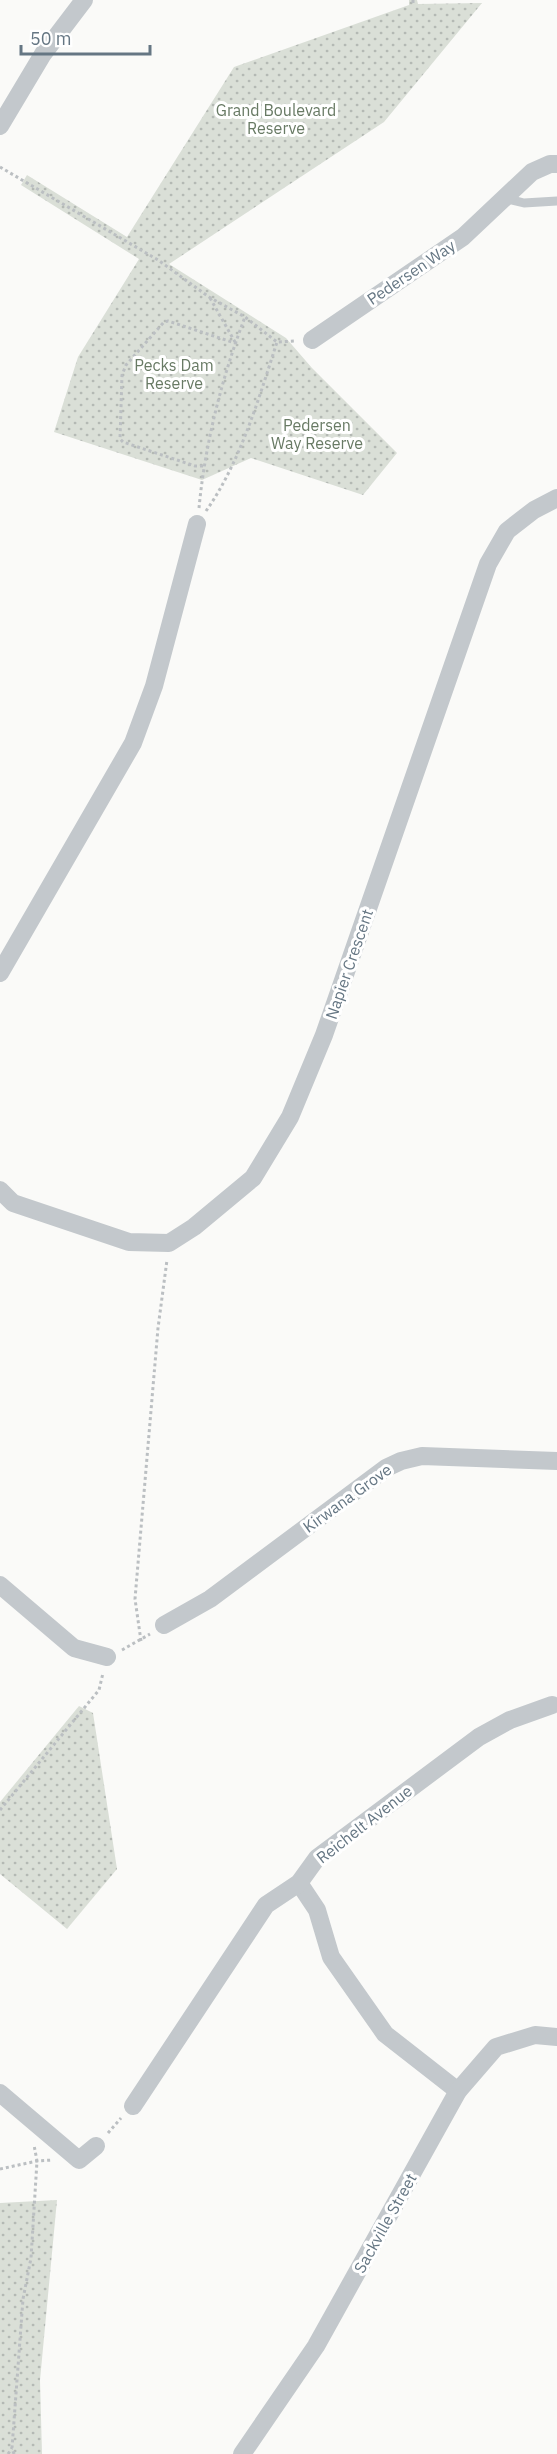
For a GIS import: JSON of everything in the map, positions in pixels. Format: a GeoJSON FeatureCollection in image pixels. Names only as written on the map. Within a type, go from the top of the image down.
{"type":"FeatureCollection","features":[{"type":"Feature","properties":{"kind":"street"},"geometry":{"type":"LineString","coordinates":[[0,126],[43,54],[84,0]]}},
{"type":"Feature","properties":{"kind":"street","name":"Pedersen Way"},"geometry":{"type":"LineString","coordinates":[[312,340],[463,237],[532,172],[550,164],[557,164]]}},
{"type":"Feature","properties":{"kind":"street","name":"Napier Crescent"},"geometry":{"type":"LineString","coordinates":[[169,1243],[194,1227],[253,1178],[290,1117],[328,1024],[488,564],[507,531],[534,510],[557,498]]}},
{"type":"Feature","properties":{"kind":"street"},"geometry":{"type":"LineString","coordinates":[[0,973],[132,743],[154,686],[197,524]]}},
{"type":"Feature","properties":{"kind":"street"},"geometry":{"type":"LineString","coordinates":[[0,1190],[13,1203],[129,1242],[169,1243]]}},
{"type":"Feature","properties":{"kind":"street","name":"Kirwana Grove"},"geometry":{"type":"LineString","coordinates":[[164,1625],[210,1599],[386,1468],[401,1461],[422,1456],[557,1461]]}},
{"type":"Feature","properties":{"kind":"street"},"geometry":{"type":"LineString","coordinates":[[0,1586],[74,1648],[107,1657]]}},
{"type":"Feature","properties":{"kind":"street","name":"Reichelt Avenue"},"geometry":{"type":"LineString","coordinates":[[132,2106],[266,1905],[299,1882],[317,1858],[479,1737],[510,1719],[552,1705]]}},
{"type":"Feature","properties":{"kind":"street"},"geometry":{"type":"LineString","coordinates":[[299,1882],[317,1910],[331,1957],[385,2034],[458,2091]]}},
{"type":"Feature","properties":{"kind":"street","name":"Sackville Street"},"geometry":{"type":"LineString","coordinates":[[242,2454],[316,2346],[458,2091],[496,2047],[535,2035],[557,2037]]}},
{"type":"Feature","properties":{"kind":"street"},"geometry":{"type":"LineString","coordinates":[[0,2093],[79,2160],[96,2146]]}},
{"type":"Feature","properties":{"kind":"lane"},"geometry":{"type":"LineString","coordinates":[[504,198],[524,203],[557,201]]}},
{"type":"Feature","properties":{"kind":"path"},"geometry":{"type":"LineString","coordinates":[[0,167],[158,260],[209,297],[245,317],[277,342],[312,340]]}},
{"type":"Feature","properties":{"kind":"path"},"geometry":{"type":"LineString","coordinates":[[209,297],[235,343]]}},
{"type":"Feature","properties":{"kind":"path"},"geometry":{"type":"LineString","coordinates":[[197,524],[203,466],[235,343],[245,317]]}},
{"type":"Feature","properties":{"kind":"path"},"geometry":{"type":"LineString","coordinates":[[203,466],[195,466],[123,442],[120,439],[122,375],[126,364],[164,322],[168,321],[235,343]]}},
{"type":"Feature","properties":{"kind":"path"},"geometry":{"type":"LineString","coordinates":[[197,524],[222,489],[261,391],[277,342]]}},
{"type":"Feature","properties":{"kind":"path"},"geometry":{"type":"LineString","coordinates":[[141,1641],[135,1599],[158,1328],[169,1243]]}},
{"type":"Feature","properties":{"kind":"path"},"geometry":{"type":"LineString","coordinates":[[0,1810],[99,1690],[107,1657],[141,1641],[164,1625]]}},
{"type":"Feature","properties":{"kind":"path"},"geometry":{"type":"LineString","coordinates":[[96,2146],[132,2106]]}},
{"type":"Feature","properties":{"kind":"path"},"geometry":{"type":"LineString","coordinates":[[14,2454],[12,2448],[23,2299],[31,2258],[37,2161],[27,2114]]}},
{"type":"Feature","properties":{"kind":"path"},"geometry":{"type":"LineString","coordinates":[[0,2169],[37,2161],[79,2160]]}},
{"type":"Feature","properties":{"kind":"path"},"geometry":{"type":"LineString","coordinates":[[8,2454],[12,2448]]}},
{"type":"Feature","properties":{"kind":"green space"},"geometry":{"type":"Polygon","coordinates":[[[409,0],[417,0],[418,4],[482,3],[384,122],[169,264],[286,338],[312,368],[397,453],[363,495],[251,458],[202,480],[54,432],[78,357],[139,259],[21,185],[27,175],[127,237],[234,67],[409,5],[409,0]]]}},
{"type":"Feature","properties":{"kind":"green space"},"geometry":{"type":"Polygon","coordinates":[[[79,1706],[93,1713],[117,1869],[67,1929],[0,1874],[0,1802],[79,1706]]]}},
{"type":"Feature","properties":{"kind":"green space"},"geometry":{"type":"Polygon","coordinates":[[[57,2200],[40,2380],[42,2454],[0,2454],[0,2203],[57,2200]]]}},
{"type":"Feature","properties":{"kind":"park label","name":"Grand Boulevard Reserve"},"geometry":{"type":"Point","coordinates":[276,119]}},
{"type":"Feature","properties":{"kind":"park label","name":"Pecks Dam Reserve"},"geometry":{"type":"Point","coordinates":[174,374]}},
{"type":"Feature","properties":{"kind":"park label","name":"Pedersen Way Reserve"},"geometry":{"type":"Point","coordinates":[317,434]}}]}
